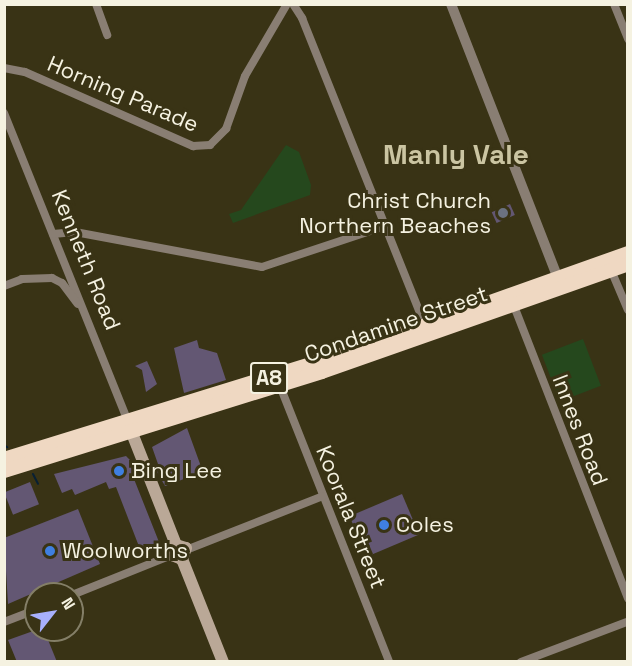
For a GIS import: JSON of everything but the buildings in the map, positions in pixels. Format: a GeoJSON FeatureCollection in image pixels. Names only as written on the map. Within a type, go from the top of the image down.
{"type":"FeatureCollection","features":[{"type":"Feature","properties":{"kind":"highway","name":"Condamine Street"},"geometry":{"type":"LineString","coordinates":[[4,471],[12,461],[280,386],[514,306],[627,253]]}},
{"type":"Feature","properties":{"kind":"highway","name":"Condamine Street"},"geometry":{"type":"LineString","coordinates":[[130,427],[425,326],[627,264]]}},
{"type":"Feature","properties":{"kind":"main road","name":"Kenneth Road"},"geometry":{"type":"LineString","coordinates":[[130,427],[223,662]]}},
{"type":"Feature","properties":{"kind":"street"},"geometry":{"type":"LineString","coordinates":[[96,4],[107,35]]}},
{"type":"Feature","properties":{"kind":"street","name":"Horning Parade"},"geometry":{"type":"LineString","coordinates":[[4,68],[25,72],[193,146],[210,145],[226,129],[245,76],[287,4]]}},
{"type":"Feature","properties":{"kind":"street"},"geometry":{"type":"LineString","coordinates":[[293,4],[302,18],[425,326]]}},
{"type":"Feature","properties":{"kind":"street"},"geometry":{"type":"LineString","coordinates":[[451,4],[560,284]]}},
{"type":"Feature","properties":{"kind":"street"},"geometry":{"type":"LineString","coordinates":[[614,4],[627,39]]}},
{"type":"Feature","properties":{"kind":"street","name":"Kenneth Road"},"geometry":{"type":"LineString","coordinates":[[4,113],[130,427]]}},
{"type":"Feature","properties":{"kind":"street"},"geometry":{"type":"LineString","coordinates":[[53,234],[75,232],[262,267],[385,226]]}},
{"type":"Feature","properties":{"kind":"street"},"geometry":{"type":"LineString","coordinates":[[611,270],[627,310]]}},
{"type":"Feature","properties":{"kind":"street"},"geometry":{"type":"LineString","coordinates":[[4,286],[22,279],[52,278],[62,283],[82,308]]}},
{"type":"Feature","properties":{"kind":"street","name":"Innes Road"},"geometry":{"type":"LineString","coordinates":[[514,306],[627,599]]}},
{"type":"Feature","properties":{"kind":"street","name":"Koorala Street"},"geometry":{"type":"LineString","coordinates":[[280,386],[389,662]]}},
{"type":"Feature","properties":{"kind":"street"},"geometry":{"type":"LineString","coordinates":[[84,590],[323,496]]}},
{"type":"Feature","properties":{"kind":"street"},"geometry":{"type":"LineString","coordinates":[[4,622],[24,614]]}},
{"type":"Feature","properties":{"kind":"street"},"geometry":{"type":"LineString","coordinates":[[521,662],[627,622],[627,616]]}},
{"type":"Feature","properties":{"kind":"green space"},"geometry":{"type":"Polygon","coordinates":[[[286,145],[299,152],[311,185],[310,195],[233,223],[229,214],[241,210],[286,145]]]}},
{"type":"Feature","properties":{"kind":"green space"},"geometry":{"type":"Polygon","coordinates":[[[583,339],[601,386],[560,401],[542,355],[583,339]]]}},
{"type":"Feature","properties":{"kind":"waterway"},"geometry":{"type":"LineString","coordinates":[[33,474],[38,484]]}},
{"type":"Feature","properties":{"kind":"place","name":"Christ Church Northern Beaches"},"geometry":{"type":"Point","coordinates":[503,213]}},
{"type":"Feature","properties":{"kind":"place","name":"Bing Lee"},"geometry":{"type":"Point","coordinates":[119,471]}},
{"type":"Feature","properties":{"kind":"place","name":"Coles"},"geometry":{"type":"Point","coordinates":[384,525]}},
{"type":"Feature","properties":{"kind":"place","name":"Woolworths"},"geometry":{"type":"Point","coordinates":[50,551]}},
{"type":"Feature","properties":{"kind":"district","name":"Manly Vale"},"geometry":{"type":"Point","coordinates":[456,154]}}]}
